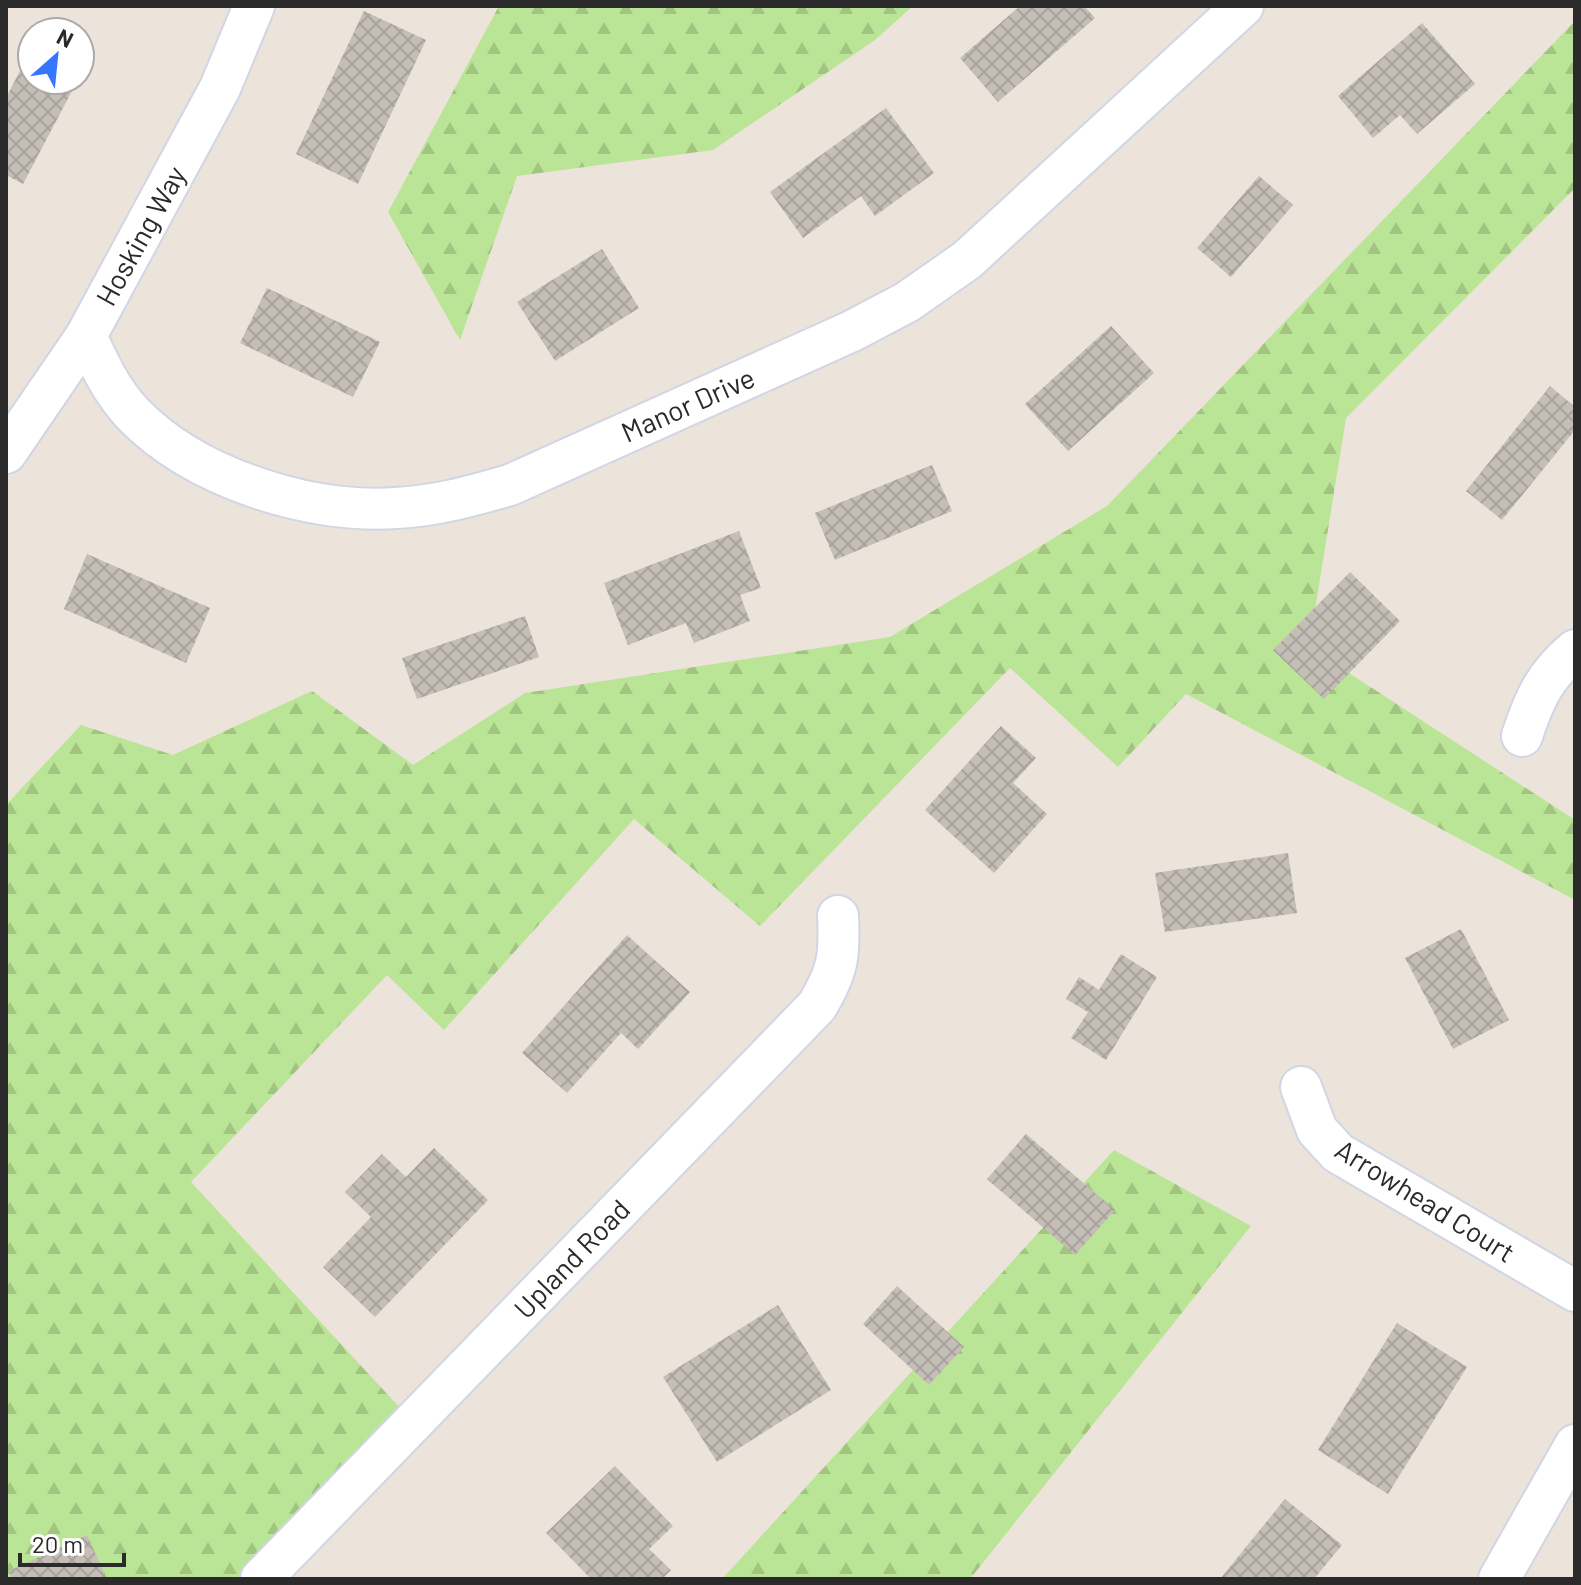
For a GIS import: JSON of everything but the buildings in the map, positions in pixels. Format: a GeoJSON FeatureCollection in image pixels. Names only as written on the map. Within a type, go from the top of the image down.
{"type":"FeatureCollection","features":[{"type":"Feature","properties":{"kind":"street","name":"Hosking Way"},"geometry":{"type":"LineString","coordinates":[[6,453],[86,336],[220,88],[254,6]]}},
{"type":"Feature","properties":{"kind":"street","name":"Manor Drive"},"geometry":{"type":"LineString","coordinates":[[86,336],[105,377],[133,414],[164,441],[210,469],[271,493],[335,506],[395,509],[453,501],[496,489],[852,331],[907,302],[967,260],[1243,6]]}},
{"type":"Feature","properties":{"kind":"street"},"geometry":{"type":"LineString","coordinates":[[1522,736],[1531,708],[1554,667],[1575,650]]}},
{"type":"Feature","properties":{"kind":"street","name":"Upland Road"},"geometry":{"type":"LineString","coordinates":[[261,1579],[817,1006],[832,982],[840,951],[838,916]]}},
{"type":"Feature","properties":{"kind":"street","name":"Arrowhead Court"},"geometry":{"type":"LineString","coordinates":[[1301,1087],[1317,1130],[1338,1153],[1575,1291]]}},
{"type":"Feature","properties":{"kind":"street"},"geometry":{"type":"LineString","coordinates":[[1499,1579],[1575,1445]]}},
{"type":"Feature","properties":{"kind":"green space"},"geometry":{"type":"Polygon","coordinates":[[[499,6],[913,6],[875,40],[713,150],[517,176],[460,340],[388,212],[499,6]]]}},
{"type":"Feature","properties":{"kind":"green space"},"geometry":{"type":"Polygon","coordinates":[[[1575,21],[1575,188],[1346,418],[1309,647],[1575,820],[1575,900],[1186,694],[1118,767],[1010,668],[760,926],[634,819],[444,1030],[387,975],[191,1182],[426,1436],[284,1579],[6,1579],[6,805],[81,725],[173,755],[312,691],[413,765],[525,693],[890,637],[1107,506],[1575,21]]]}},
{"type":"Feature","properties":{"kind":"green space"},"geometry":{"type":"Polygon","coordinates":[[[1114,1150],[1251,1226],[970,1579],[722,1579],[1114,1150]]]}}]}
